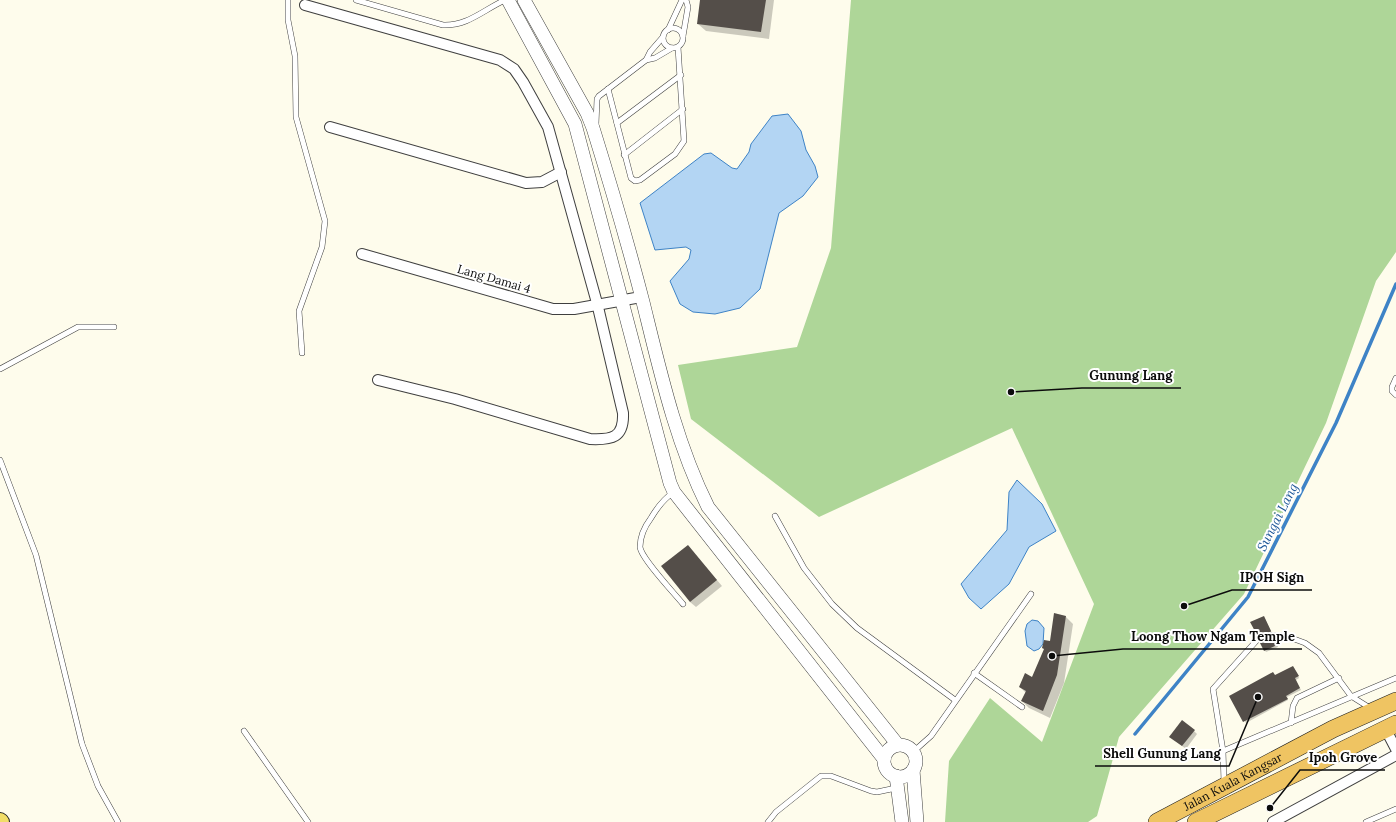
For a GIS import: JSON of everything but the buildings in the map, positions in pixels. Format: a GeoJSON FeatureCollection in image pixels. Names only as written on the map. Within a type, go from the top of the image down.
{"type":"FeatureCollection","features":[{"type":"Feature","properties":{"kind":"highway","name":"Jalan Kuala Kangsar"},"geometry":{"type":"LineString","coordinates":[[1157,822],[1224,785],[1373,710],[1396,701]]}},
{"type":"Feature","properties":{"kind":"highway","name":"Jalan Kuala Kangsar"},"geometry":{"type":"LineString","coordinates":[[1196,822],[1390,726]]}},
{"type":"Feature","properties":{"kind":"street"},"geometry":{"type":"LineString","coordinates":[[508,0],[575,124],[670,483],[674,492],[884,759],[888,772],[896,782],[902,822]]}},
{"type":"Feature","properties":{"kind":"street"},"geometry":{"type":"LineString","coordinates":[[524,0],[587,113],[593,128],[628,245],[665,390],[692,476],[708,507],[898,745]]}},
{"type":"Feature","properties":{"kind":"street"},"geometry":{"type":"LineString","coordinates":[[305,5],[500,60],[514,69],[544,116],[597,303],[623,413],[624,423],[619,433],[608,440],[590,439],[455,399],[378,380]]}},
{"type":"Feature","properties":{"kind":"street"},"geometry":{"type":"LineString","coordinates":[[330,127],[526,183],[542,182],[561,172]]}},
{"type":"Feature","properties":{"kind":"street","name":"Lang Damai 4"},"geometry":{"type":"LineString","coordinates":[[362,254],[553,309],[574,309],[597,303],[622,302],[642,297]]}},
{"type":"Feature","properties":{"kind":"street"},"geometry":{"type":"LineString","coordinates":[[1390,726],[1396,749]]}},
{"type":"Feature","properties":{"kind":"street"},"geometry":{"type":"LineString","coordinates":[[884,759],[888,750],[898,745],[906,746],[913,752],[916,761],[913,770],[918,822]]}},
{"type":"Feature","properties":{"kind":"street"},"geometry":{"type":"LineString","coordinates":[[1273,822],[1396,755]]}},
{"type":"Feature","properties":{"kind":"street"},"geometry":{"type":"LineString","coordinates":[[896,782],[913,770]]}},
{"type":"Feature","properties":{"kind":"lane"},"geometry":{"type":"LineString","coordinates":[[288,0],[288,20],[295,56],[296,117],[318,190],[325,221],[322,247],[299,311],[302,353]]}},
{"type":"Feature","properties":{"kind":"lane"},"geometry":{"type":"LineString","coordinates":[[356,0],[451,26],[465,23],[505,0]]}},
{"type":"Feature","properties":{"kind":"lane"},"geometry":{"type":"LineString","coordinates":[[646,60],[650,52],[668,30],[682,0]]}},
{"type":"Feature","properties":{"kind":"lane"},"geometry":{"type":"LineString","coordinates":[[593,128],[596,124],[597,99],[646,60],[655,58],[672,48],[678,47],[683,42],[688,7],[686,0]]}},
{"type":"Feature","properties":{"kind":"lane"},"geometry":{"type":"LineString","coordinates":[[668,30],[678,30],[683,36]]}},
{"type":"Feature","properties":{"kind":"lane"},"geometry":{"type":"LineString","coordinates":[[663,36],[665,44],[672,48]]}},
{"type":"Feature","properties":{"kind":"lane"},"geometry":{"type":"LineString","coordinates":[[608,89],[631,178],[638,181],[675,154],[682,147],[684,141],[678,47]]}},
{"type":"Feature","properties":{"kind":"lane"},"geometry":{"type":"LineString","coordinates":[[617,123],[681,76]]}},
{"type":"Feature","properties":{"kind":"lane"},"geometry":{"type":"LineString","coordinates":[[624,155],[683,109]]}},
{"type":"Feature","properties":{"kind":"lane"},"geometry":{"type":"LineString","coordinates":[[0,369],[78,327],[114,327]]}},
{"type":"Feature","properties":{"kind":"lane"},"geometry":{"type":"LineString","coordinates":[[1396,378],[1392,387],[1392,391],[1396,395]]}},
{"type":"Feature","properties":{"kind":"lane"},"geometry":{"type":"LineString","coordinates":[[0,460],[36,555],[82,744],[98,786],[118,822]]}},
{"type":"Feature","properties":{"kind":"lane"},"geometry":{"type":"LineString","coordinates":[[674,492],[662,501],[649,520],[641,538],[640,547],[646,558],[683,604]]}},
{"type":"Feature","properties":{"kind":"lane"},"geometry":{"type":"LineString","coordinates":[[775,516],[804,568],[832,604],[857,628],[955,700]]}},
{"type":"Feature","properties":{"kind":"lane"},"geometry":{"type":"LineString","coordinates":[[913,752],[931,736],[1031,594]]}},
{"type":"Feature","properties":{"kind":"lane"},"geometry":{"type":"LineString","coordinates":[[1272,635],[1286,636],[1305,643],[1319,653],[1351,696],[1373,710]]}},
{"type":"Feature","properties":{"kind":"lane"},"geometry":{"type":"LineString","coordinates":[[1224,785],[1223,751],[1213,689],[1258,639]]}},
{"type":"Feature","properties":{"kind":"lane"},"geometry":{"type":"LineString","coordinates":[[974,673],[1022,707]]}},
{"type":"Feature","properties":{"kind":"lane"},"geometry":{"type":"LineString","coordinates":[[1291,723],[1297,698],[1339,678]]}},
{"type":"Feature","properties":{"kind":"lane"},"geometry":{"type":"LineString","coordinates":[[1223,751],[1396,678]]}},
{"type":"Feature","properties":{"kind":"lane"},"geometry":{"type":"LineString","coordinates":[[244,731],[308,822]]}},
{"type":"Feature","properties":{"kind":"lane"},"geometry":{"type":"LineString","coordinates":[[768,822],[776,812],[821,776],[830,776],[877,792],[896,782]]}},
{"type":"Feature","properties":{"kind":"lane"},"geometry":{"type":"LineString","coordinates":[[1366,822],[1396,809]]}},
{"type":"Feature","properties":{"kind":"green space"},"geometry":{"type":"Polygon","coordinates":[[[851,0],[1396,0],[1396,252],[1376,281],[1326,423],[1244,594],[1119,737],[1097,816],[1088,822],[945,822],[949,761],[990,698],[1042,742],[1094,604],[1012,428],[819,517],[691,419],[678,365],[797,347],[831,248],[851,0]]]}},
{"type":"Feature","properties":{"kind":"water"},"geometry":{"type":"Polygon","coordinates":[[[788,114],[801,131],[806,150],[815,166],[818,177],[803,196],[779,213],[760,289],[740,308],[715,314],[693,312],[680,304],[670,281],[689,259],[691,250],[686,247],[655,250],[640,203],[704,154],[711,153],[732,168],[737,169],[749,152],[751,144],[772,116],[788,114]]]}},
{"type":"Feature","properties":{"kind":"water"},"geometry":{"type":"Polygon","coordinates":[[[1017,480],[1042,504],[1056,531],[1029,547],[1009,584],[981,609],[969,598],[961,584],[1007,530],[1009,492],[1017,480]]]}},
{"type":"Feature","properties":{"kind":"water"},"geometry":{"type":"Polygon","coordinates":[[[1032,620],[1038,621],[1044,628],[1043,644],[1039,649],[1034,651],[1027,646],[1025,631],[1027,624],[1032,620]]]}},
{"type":"Feature","properties":{"kind":"waterway","name":"Sungai Lang"},"geometry":{"type":"LineString","coordinates":[[1135,734],[1248,597],[1336,423],[1396,284]]}},
{"type":"Feature","properties":{"kind":"place","name":"Gunung Lang"},"geometry":{"type":"Point","coordinates":[1011,392]}},
{"type":"Feature","properties":{"kind":"place","name":"IPOH Sign"},"geometry":{"type":"Point","coordinates":[1184,606]}},
{"type":"Feature","properties":{"kind":"place","name":"Loong Thow Ngam Temple"},"geometry":{"type":"Point","coordinates":[1052,656]}},
{"type":"Feature","properties":{"kind":"place","name":"Shell Gunung Lang"},"geometry":{"type":"Point","coordinates":[1258,697]}},
{"type":"Feature","properties":{"kind":"place","name":"Ipoh Grove"},"geometry":{"type":"Point","coordinates":[1270,808]}}]}
